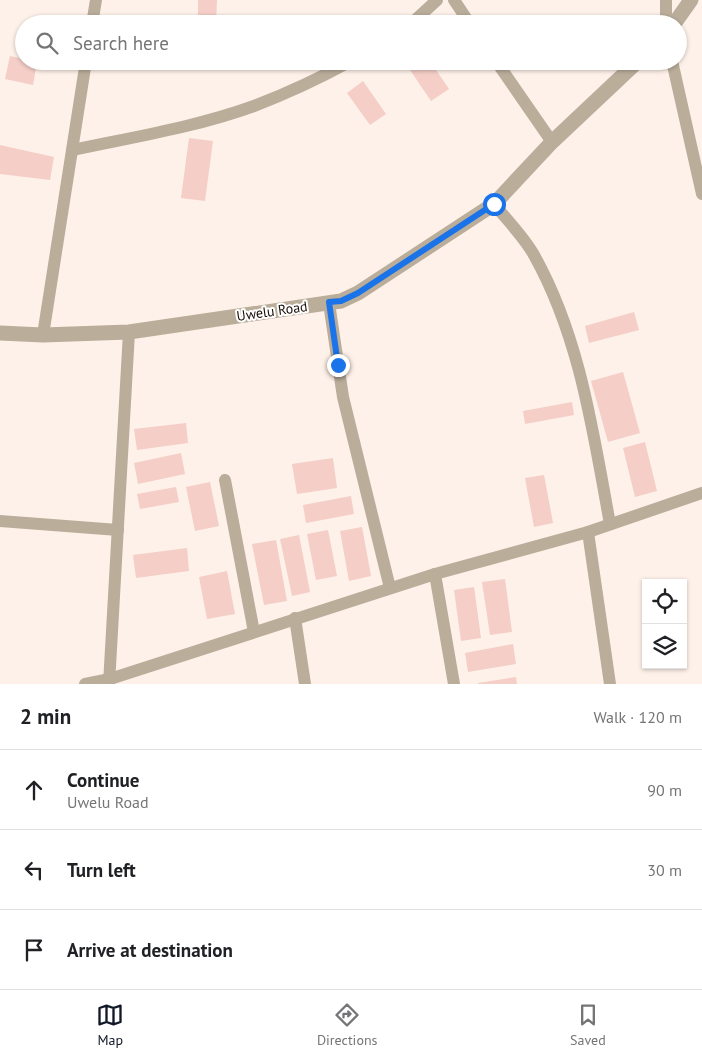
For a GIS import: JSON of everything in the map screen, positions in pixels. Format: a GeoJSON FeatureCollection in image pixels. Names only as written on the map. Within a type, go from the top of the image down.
{"type":"FeatureCollection","features":[{"type":"Feature","properties":{"kind":"street"},"geometry":{"type":"LineString","coordinates":[[421,15],[437,0]]}},
{"type":"Feature","properties":{"kind":"street"},"geometry":{"type":"LineString","coordinates":[[454,0],[464,15]]}},
{"type":"Feature","properties":{"kind":"street"},"geometry":{"type":"LineString","coordinates":[[666,0],[666,15]]}},
{"type":"Feature","properties":{"kind":"street"},"geometry":{"type":"LineString","coordinates":[[681,15],[692,0]]}},
{"type":"Feature","properties":{"kind":"street"},"geometry":{"type":"LineString","coordinates":[[94,15],[98,1]]}},
{"type":"Feature","properties":{"kind":"street"},"geometry":{"type":"LineString","coordinates":[[43,335],[85,70]]}},
{"type":"Feature","properties":{"kind":"street"},"geometry":{"type":"LineString","coordinates":[[73,150],[187,126],[254,106],[309,83],[334,70]]}},
{"type":"Feature","properties":{"kind":"street"},"geometry":{"type":"LineString","coordinates":[[502,70],[552,142]]}},
{"type":"Feature","properties":{"kind":"street","name":"Uwelu Road"},"geometry":{"type":"LineString","coordinates":[[0,333],[43,335],[129,332],[341,301],[358,293],[494,204],[552,142],[628,70]]}},
{"type":"Feature","properties":{"kind":"street"},"geometry":{"type":"LineString","coordinates":[[674,70],[702,194]]}},
{"type":"Feature","properties":{"kind":"street"},"geometry":{"type":"LineString","coordinates":[[494,204],[534,253],[570,334],[592,427],[610,524]]}},
{"type":"Feature","properties":{"kind":"street"},"geometry":{"type":"LineString","coordinates":[[329,302],[343,397],[390,588]]}},
{"type":"Feature","properties":{"kind":"street"},"geometry":{"type":"LineString","coordinates":[[110,682],[129,332]]}},
{"type":"Feature","properties":{"kind":"street"},"geometry":{"type":"LineString","coordinates":[[224,480],[254,632]]}},
{"type":"Feature","properties":{"kind":"street"},"geometry":{"type":"LineString","coordinates":[[85,684],[110,682],[295,618],[435,574],[588,532],[702,493]]}},
{"type":"Feature","properties":{"kind":"street"},"geometry":{"type":"LineString","coordinates":[[0,520],[118,530]]}},
{"type":"Feature","properties":{"kind":"street"},"geometry":{"type":"LineString","coordinates":[[588,532],[610,684]]}},
{"type":"Feature","properties":{"kind":"street"},"geometry":{"type":"LineString","coordinates":[[435,574],[454,684]]}},
{"type":"Feature","properties":{"kind":"street"},"geometry":{"type":"LineString","coordinates":[[295,618],[305,684]]}},
{"type":"Feature","properties":{"kind":"building"},"geometry":{"type":"Polygon","coordinates":[[[198,0],[217,0],[216,15],[198,15],[198,0]]]}},
{"type":"Feature","properties":{"kind":"building"},"geometry":{"type":"Polygon","coordinates":[[[10,56],[15,57],[15,70],[36,70],[33,85],[5,79],[10,56]]]}},
{"type":"Feature","properties":{"kind":"building"},"geometry":{"type":"Polygon","coordinates":[[[410,70],[436,70],[449,89],[431,101],[410,70]]]}},
{"type":"Feature","properties":{"kind":"building"},"geometry":{"type":"Polygon","coordinates":[[[363,81],[386,114],[370,125],[347,93],[363,81]]]}},
{"type":"Feature","properties":{"kind":"building"},"geometry":{"type":"Polygon","coordinates":[[[189,138],[213,141],[205,201],[181,198],[189,138]]]}},
{"type":"Feature","properties":{"kind":"building"},"geometry":{"type":"Polygon","coordinates":[[[0,145],[54,157],[50,180],[0,174],[0,145]]]}},
{"type":"Feature","properties":{"kind":"building"},"geometry":{"type":"Polygon","coordinates":[[[634,312],[639,330],[589,343],[585,326],[634,312]]]}},
{"type":"Feature","properties":{"kind":"building"},"geometry":{"type":"Polygon","coordinates":[[[623,372],[640,433],[608,442],[591,381],[623,372]]]}},
{"type":"Feature","properties":{"kind":"building"},"geometry":{"type":"Polygon","coordinates":[[[572,402],[574,415],[525,424],[523,411],[572,402]]]}},
{"type":"Feature","properties":{"kind":"building"},"geometry":{"type":"Polygon","coordinates":[[[186,423],[188,443],[137,450],[134,429],[186,423]]]}},
{"type":"Feature","properties":{"kind":"building"},"geometry":{"type":"Polygon","coordinates":[[[645,442],[657,491],[635,497],[623,448],[645,442]]]}},
{"type":"Feature","properties":{"kind":"building"},"geometry":{"type":"Polygon","coordinates":[[[181,453],[185,474],[138,484],[134,463],[181,453]]]}},
{"type":"Feature","properties":{"kind":"building"},"geometry":{"type":"Polygon","coordinates":[[[333,458],[337,488],[297,494],[292,464],[333,458]]]}},
{"type":"Feature","properties":{"kind":"building"},"geometry":{"type":"Polygon","coordinates":[[[544,475],[553,523],[534,527],[525,478],[544,475]]]}},
{"type":"Feature","properties":{"kind":"building"},"geometry":{"type":"Polygon","coordinates":[[[210,482],[219,526],[195,531],[186,487],[210,482]]]}},
{"type":"Feature","properties":{"kind":"building"},"geometry":{"type":"Polygon","coordinates":[[[176,487],[179,502],[140,509],[137,494],[176,487]]]}},
{"type":"Feature","properties":{"kind":"building"},"geometry":{"type":"Polygon","coordinates":[[[351,496],[354,514],[306,523],[303,505],[351,496]]]}},
{"type":"Feature","properties":{"kind":"building"},"geometry":{"type":"Polygon","coordinates":[[[362,527],[371,576],[349,581],[340,531],[362,527]]]}},
{"type":"Feature","properties":{"kind":"building"},"geometry":{"type":"Polygon","coordinates":[[[328,530],[337,576],[316,580],[307,534],[328,530]]]}},
{"type":"Feature","properties":{"kind":"building"},"geometry":{"type":"Polygon","coordinates":[[[299,535],[310,592],[292,596],[280,539],[299,535]]]}},
{"type":"Feature","properties":{"kind":"building"},"geometry":{"type":"Polygon","coordinates":[[[276,540],[287,601],[264,605],[252,544],[276,540]]]}},
{"type":"Feature","properties":{"kind":"building"},"geometry":{"type":"Polygon","coordinates":[[[187,548],[189,571],[136,578],[133,555],[187,548]]]}},
{"type":"Feature","properties":{"kind":"building"},"geometry":{"type":"Polygon","coordinates":[[[227,571],[235,614],[207,619],[199,577],[227,571]]]}},
{"type":"Feature","properties":{"kind":"building"},"geometry":{"type":"Polygon","coordinates":[[[505,579],[512,632],[490,635],[482,582],[505,579]]]}},
{"type":"Feature","properties":{"kind":"building"},"geometry":{"type":"Polygon","coordinates":[[[474,587],[481,638],[461,641],[454,590],[474,587]]]}},
{"type":"Feature","properties":{"kind":"building"},"geometry":{"type":"Polygon","coordinates":[[[513,644],[516,664],[468,672],[465,653],[513,644]]]}},
{"type":"Feature","properties":{"kind":"building"},"geometry":{"type":"Polygon","coordinates":[[[516,677],[517,684],[478,684],[478,683],[516,677]]]}},
{"type":"Feature","properties":{"kind":"route"},"geometry":{"type":"LineString","coordinates":[[338,365],[329,302],[341,301],[358,293],[494,204]]}}]}
